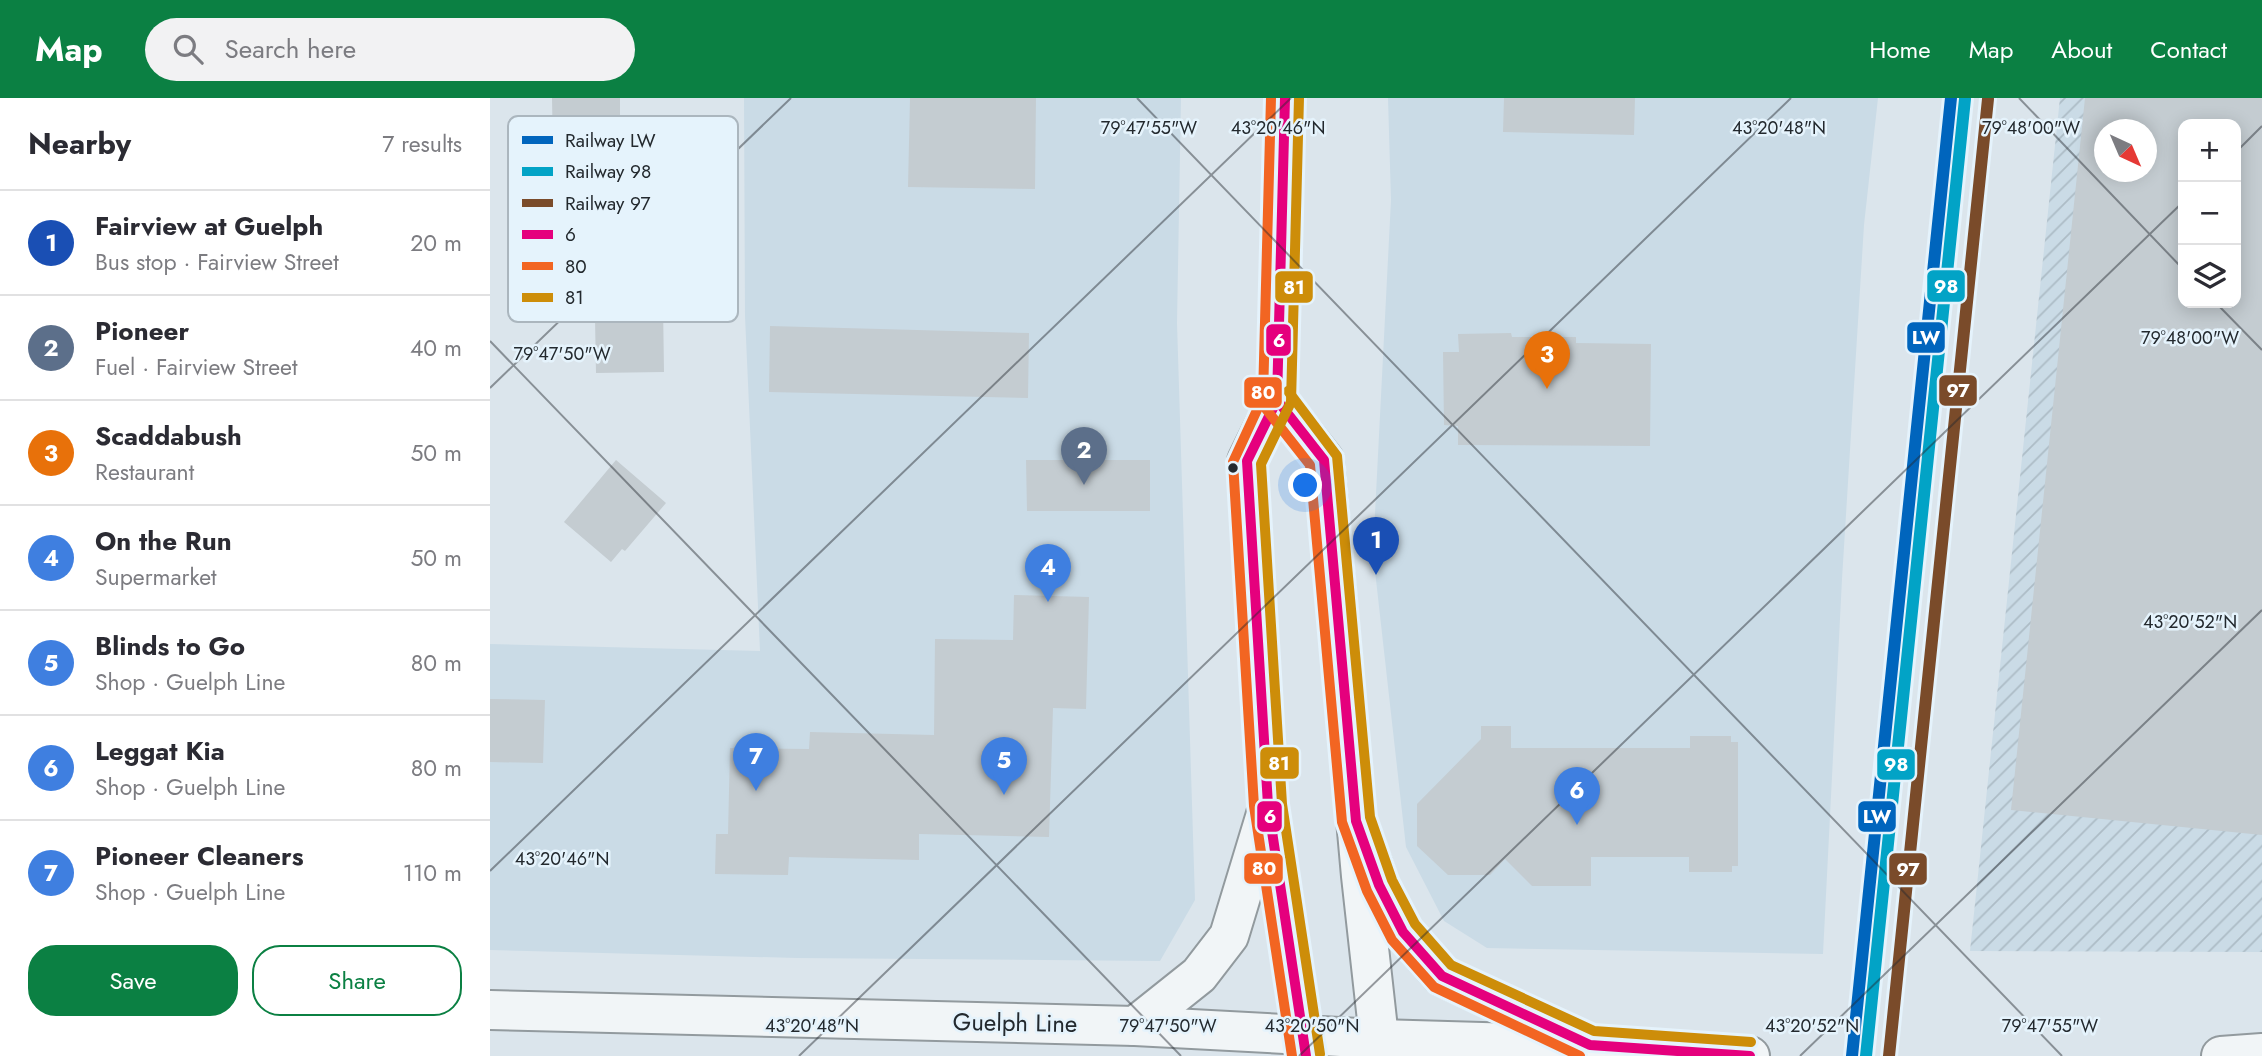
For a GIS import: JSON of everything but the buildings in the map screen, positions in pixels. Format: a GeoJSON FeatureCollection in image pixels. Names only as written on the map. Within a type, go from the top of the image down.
{"type":"FeatureCollection","features":[{"type":"Feature","properties":{"kind":"main road"},"geometry":{"type":"LineString","coordinates":[[1285,98],[1277,400],[1247,461],[1268,805],[1305,1044]]}},
{"type":"Feature","properties":{"kind":"main road"},"geometry":{"type":"LineString","coordinates":[[1277,400],[1324,460],[1356,821],[1380,1047]]}},
{"type":"Feature","properties":{"kind":"main road"},"geometry":{"type":"LineString","coordinates":[[1135,1026],[1199,975],[1229,936],[1268,805]]}},
{"type":"Feature","properties":{"kind":"main road"},"geometry":{"type":"LineString","coordinates":[[1356,821],[1379,885],[1403,932],[1442,976],[1590,1045]]}},
{"type":"Feature","properties":{"kind":"main road","name":"Guelph Line"},"geometry":{"type":"LineString","coordinates":[[490,1010],[1135,1026],[1305,1044],[1380,1047],[1590,1045],[1750,1056]]}},
{"type":"Feature","properties":{"kind":"main road"},"geometry":{"type":"LineString","coordinates":[[2221,1056],[2262,1053]]}},
{"type":"Feature","properties":{"kind":"shaded area"},"geometry":{"type":"Polygon","coordinates":[[[744,98],[1181,98],[1177,323],[1195,900],[1160,961],[797,958],[490,950],[490,644],[760,651],[745,316],[744,98]]]}},
{"type":"Feature","properties":{"kind":"shaded area"},"geometry":{"type":"Polygon","coordinates":[[[1388,98],[1878,98],[1864,225],[1823,954],[1487,948],[1444,921],[1406,847],[1373,553],[1391,200],[1388,98]]]}},
{"type":"Feature","properties":{"kind":"shaded area"},"geometry":{"type":"Polygon","coordinates":[[[2060,98],[2262,98],[2262,952],[1970,951],[2060,98]]]}},
{"type":"Feature","properties":{"kind":"rail line","name":"LW"},"geometry":{"type":"LineString","coordinates":[[1852,1056],[1951,98]]}},
{"type":"Feature","properties":{"kind":"rail line","name":"98"},"geometry":{"type":"LineString","coordinates":[[1866,1056],[1965,99]]}},
{"type":"Feature","properties":{"kind":"rail line","name":"97"},"geometry":{"type":"LineString","coordinates":[[1889,1056],[1988,99]]}},
{"type":"Feature","properties":{"kind":"transit line","name":"80"},"geometry":{"type":"LineString","coordinates":[[1271,98],[1263,397],[1233,462],[1254,806],[1292,1056]]}},
{"type":"Feature","properties":{"kind":"transit line","name":"6"},"geometry":{"type":"LineString","coordinates":[[1285,98],[1277,400],[1247,461],[1268,805],[1306,1056]]}},
{"type":"Feature","properties":{"kind":"transit line","name":"81"},"geometry":{"type":"LineString","coordinates":[[1299,98],[1291,402],[1261,464],[1282,804],[1320,1054]]}},
{"type":"Feature","properties":{"kind":"transit line","name":"81"},"geometry":{"type":"LineString","coordinates":[[1288,391],[1337,456],[1370,817],[1392,880],[1415,924],[1451,965],[1594,1031],[1751,1042]]}},
{"type":"Feature","properties":{"kind":"transit line","name":"6"},"geometry":{"type":"LineString","coordinates":[[1277,400],[1324,460],[1356,821],[1379,885],[1403,932],[1442,976],[1590,1045],[1750,1056]]}},
{"type":"Feature","properties":{"kind":"transit line","name":"80"},"geometry":{"type":"LineString","coordinates":[[1266,409],[1310,465],[1342,822],[1367,891],[1392,940],[1434,987],[1580,1056]]}},
{"type":"Feature","properties":{"kind":"place","name":"Scaddabush"},"geometry":{"type":"Point","coordinates":[1547,389]}},
{"type":"Feature","properties":{"kind":"place","name":"Pioneer"},"geometry":{"type":"Point","coordinates":[1084,485]}},
{"type":"Feature","properties":{"kind":"place","name":"Fairview at Guelph"},"geometry":{"type":"Point","coordinates":[1376,575]}},
{"type":"Feature","properties":{"kind":"place","name":"On the Run"},"geometry":{"type":"Point","coordinates":[1048,602]}},
{"type":"Feature","properties":{"kind":"place","name":"Pioneer Cleaners"},"geometry":{"type":"Point","coordinates":[756,791]}},
{"type":"Feature","properties":{"kind":"place","name":"Blinds to Go"},"geometry":{"type":"Point","coordinates":[1004,795]}},
{"type":"Feature","properties":{"kind":"place","name":"Leggat Kia"},"geometry":{"type":"Point","coordinates":[1577,825]}}]}
